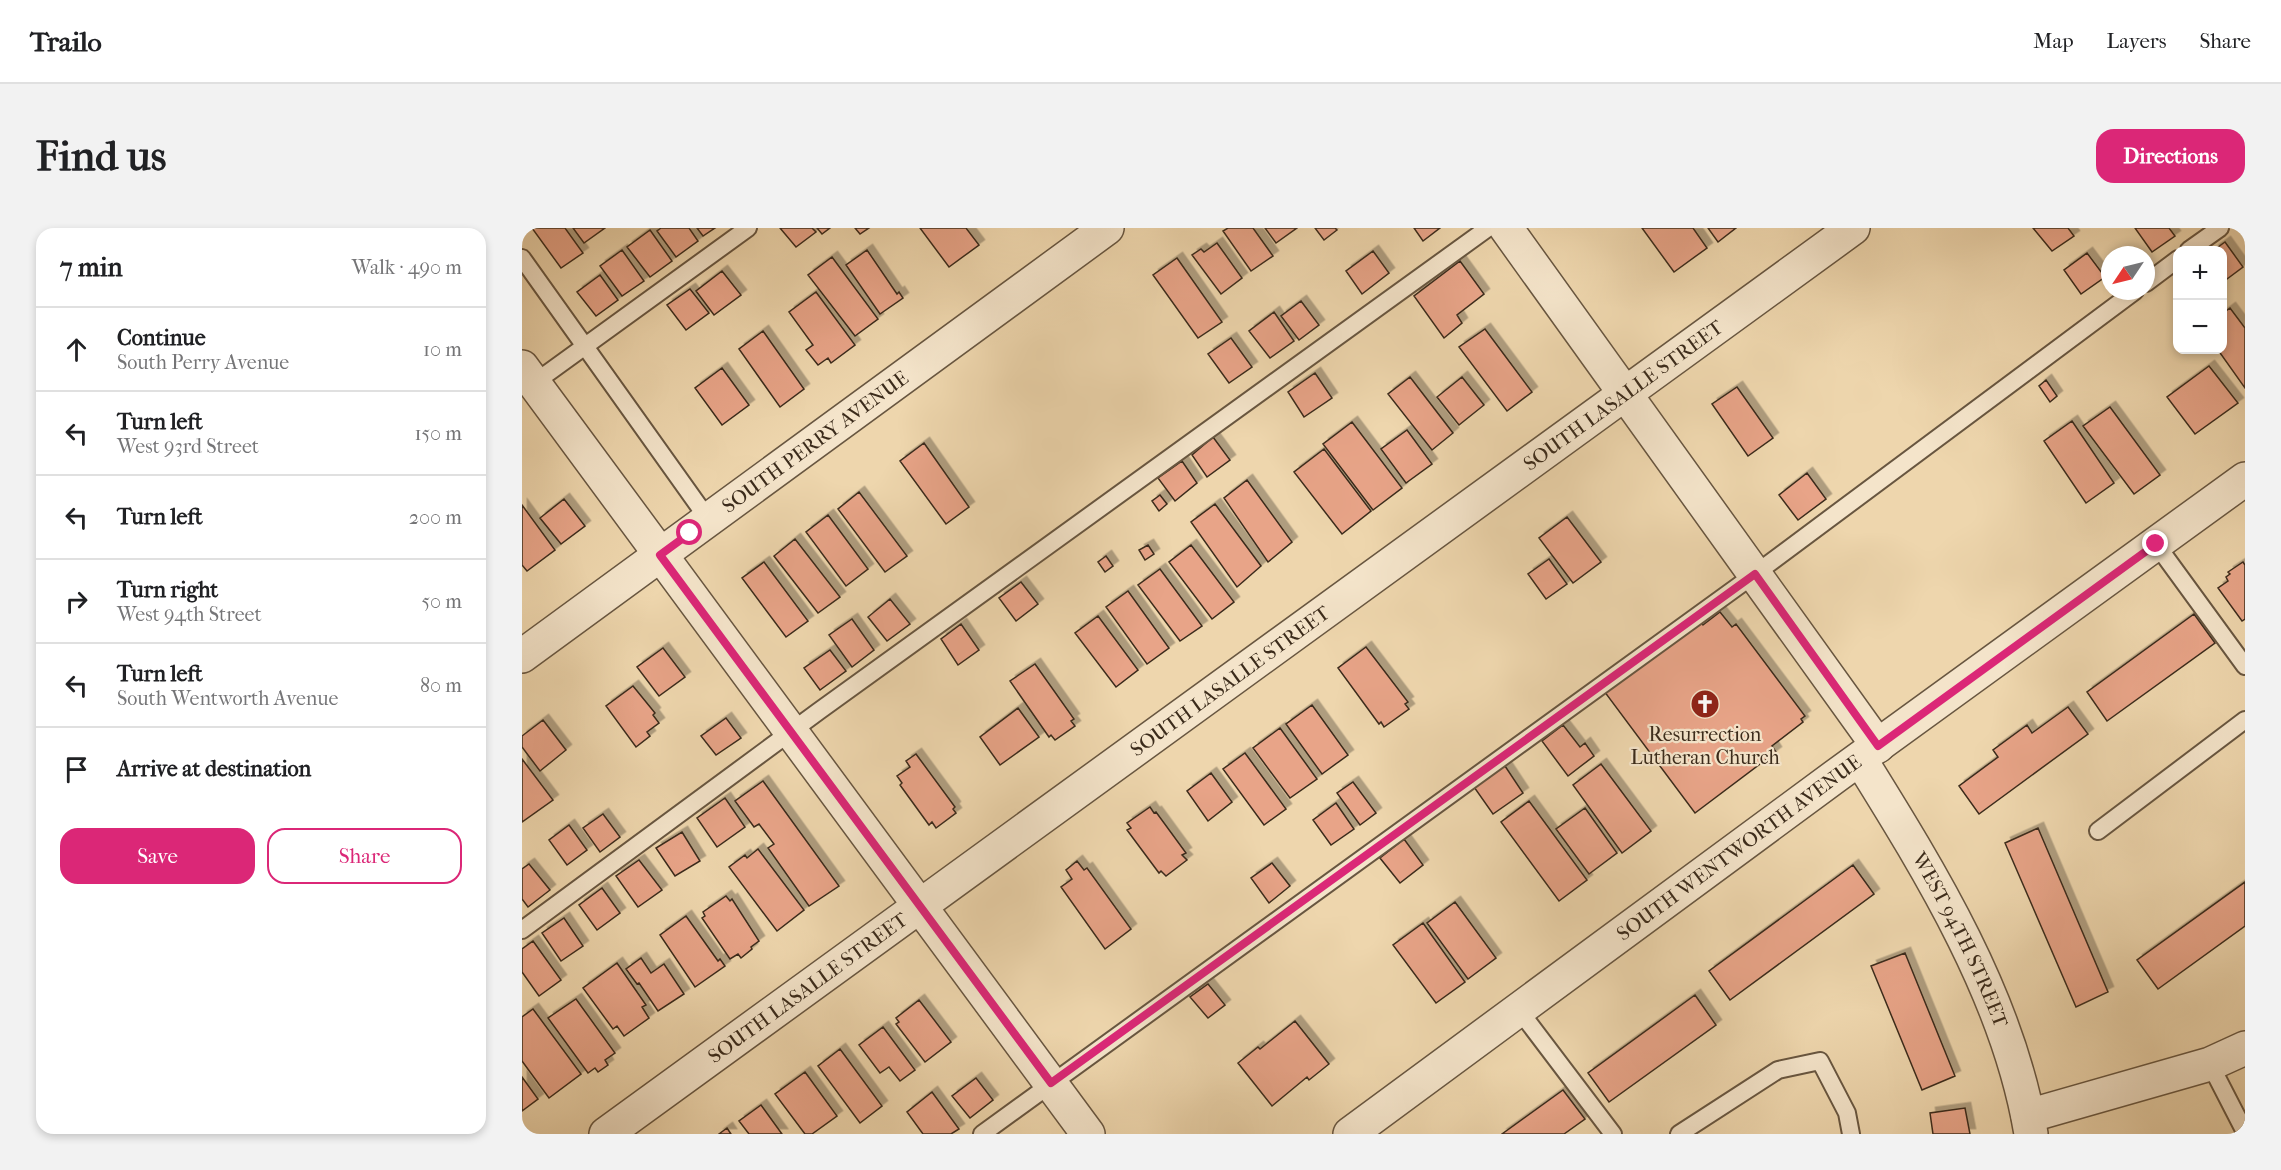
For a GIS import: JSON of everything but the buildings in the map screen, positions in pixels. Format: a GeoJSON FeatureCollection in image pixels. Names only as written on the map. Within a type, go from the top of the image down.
{"type":"FeatureCollection","features":[{"type":"Feature","properties":{"kind":"street","name":"SOUTH PERRY AVENUE"},"geometry":{"type":"LineString","coordinates":[[524,651],[660,555],[1107,228]]}},
{"type":"Feature","properties":{"kind":"street","name":"WEST 94TH STREET"},"geometry":{"type":"LineString","coordinates":[[1506,228],[1755,574],[1869,752],[1951,911],[2002,1026],[2029,1125]]}},
{"type":"Feature","properties":{"kind":"street","name":"SOUTH LASALLE STREET"},"geometry":{"type":"LineString","coordinates":[[606,1134],[1853,228]]}},
{"type":"Feature","properties":{"kind":"street"},"geometry":{"type":"LineString","coordinates":[[526,381],[660,555],[1088,1134]]}},
{"type":"Feature","properties":{"kind":"street","name":"SOUTH WENTWORTH AVENUE"},"geometry":{"type":"LineString","coordinates":[[1350,1134],[2245,479]]}},
{"type":"Feature","properties":{"kind":"street"},"geometry":{"type":"LineString","coordinates":[[2029,1125],[2210,1064],[2245,1048]]}},
{"type":"Feature","properties":{"kind":"lane"},"geometry":{"type":"LineString","coordinates":[[526,381],[585,346],[748,228]]}},
{"type":"Feature","properties":{"kind":"lane"},"geometry":{"type":"LineString","coordinates":[[522,930],[791,731],[1488,228]]}},
{"type":"Feature","properties":{"kind":"lane"},"geometry":{"type":"LineString","coordinates":[[2195,246],[2220,228]]}},
{"type":"Feature","properties":{"kind":"lane"},"geometry":{"type":"LineString","coordinates":[[522,258],[708,519]]}},
{"type":"Feature","properties":{"kind":"lane"},"geometry":{"type":"LineString","coordinates":[[2155,276],[2173,263]]}},
{"type":"Feature","properties":{"kind":"lane"},"geometry":{"type":"LineString","coordinates":[[982,1134],[1755,574],[2123,300]]}},
{"type":"Feature","properties":{"kind":"lane"},"geometry":{"type":"LineString","coordinates":[[2156,544],[2245,666]]}},
{"type":"Feature","properties":{"kind":"lane"},"geometry":{"type":"LineString","coordinates":[[2098,831],[2245,720]]}},
{"type":"Feature","properties":{"kind":"lane"},"geometry":{"type":"LineString","coordinates":[[1519,1010],[1613,1134]]}},
{"type":"Feature","properties":{"kind":"lane"},"geometry":{"type":"LineString","coordinates":[[1679,1134],[1778,1070],[1820,1061],[1847,1113],[1851,1134]]}},
{"type":"Feature","properties":{"kind":"lane"},"geometry":{"type":"LineString","coordinates":[[2210,1064],[2245,1132]]}},
{"type":"Feature","properties":{"kind":"place","name":"Resurrection Lutheran Church"},"geometry":{"type":"Point","coordinates":[1705,704]}},
{"type":"Feature","properties":{"kind":"route"},"geometry":{"type":"LineString","coordinates":[[690,533],[660,555],[1051,1083],[1755,574],[1878,746],[2156,544]]}}]}
